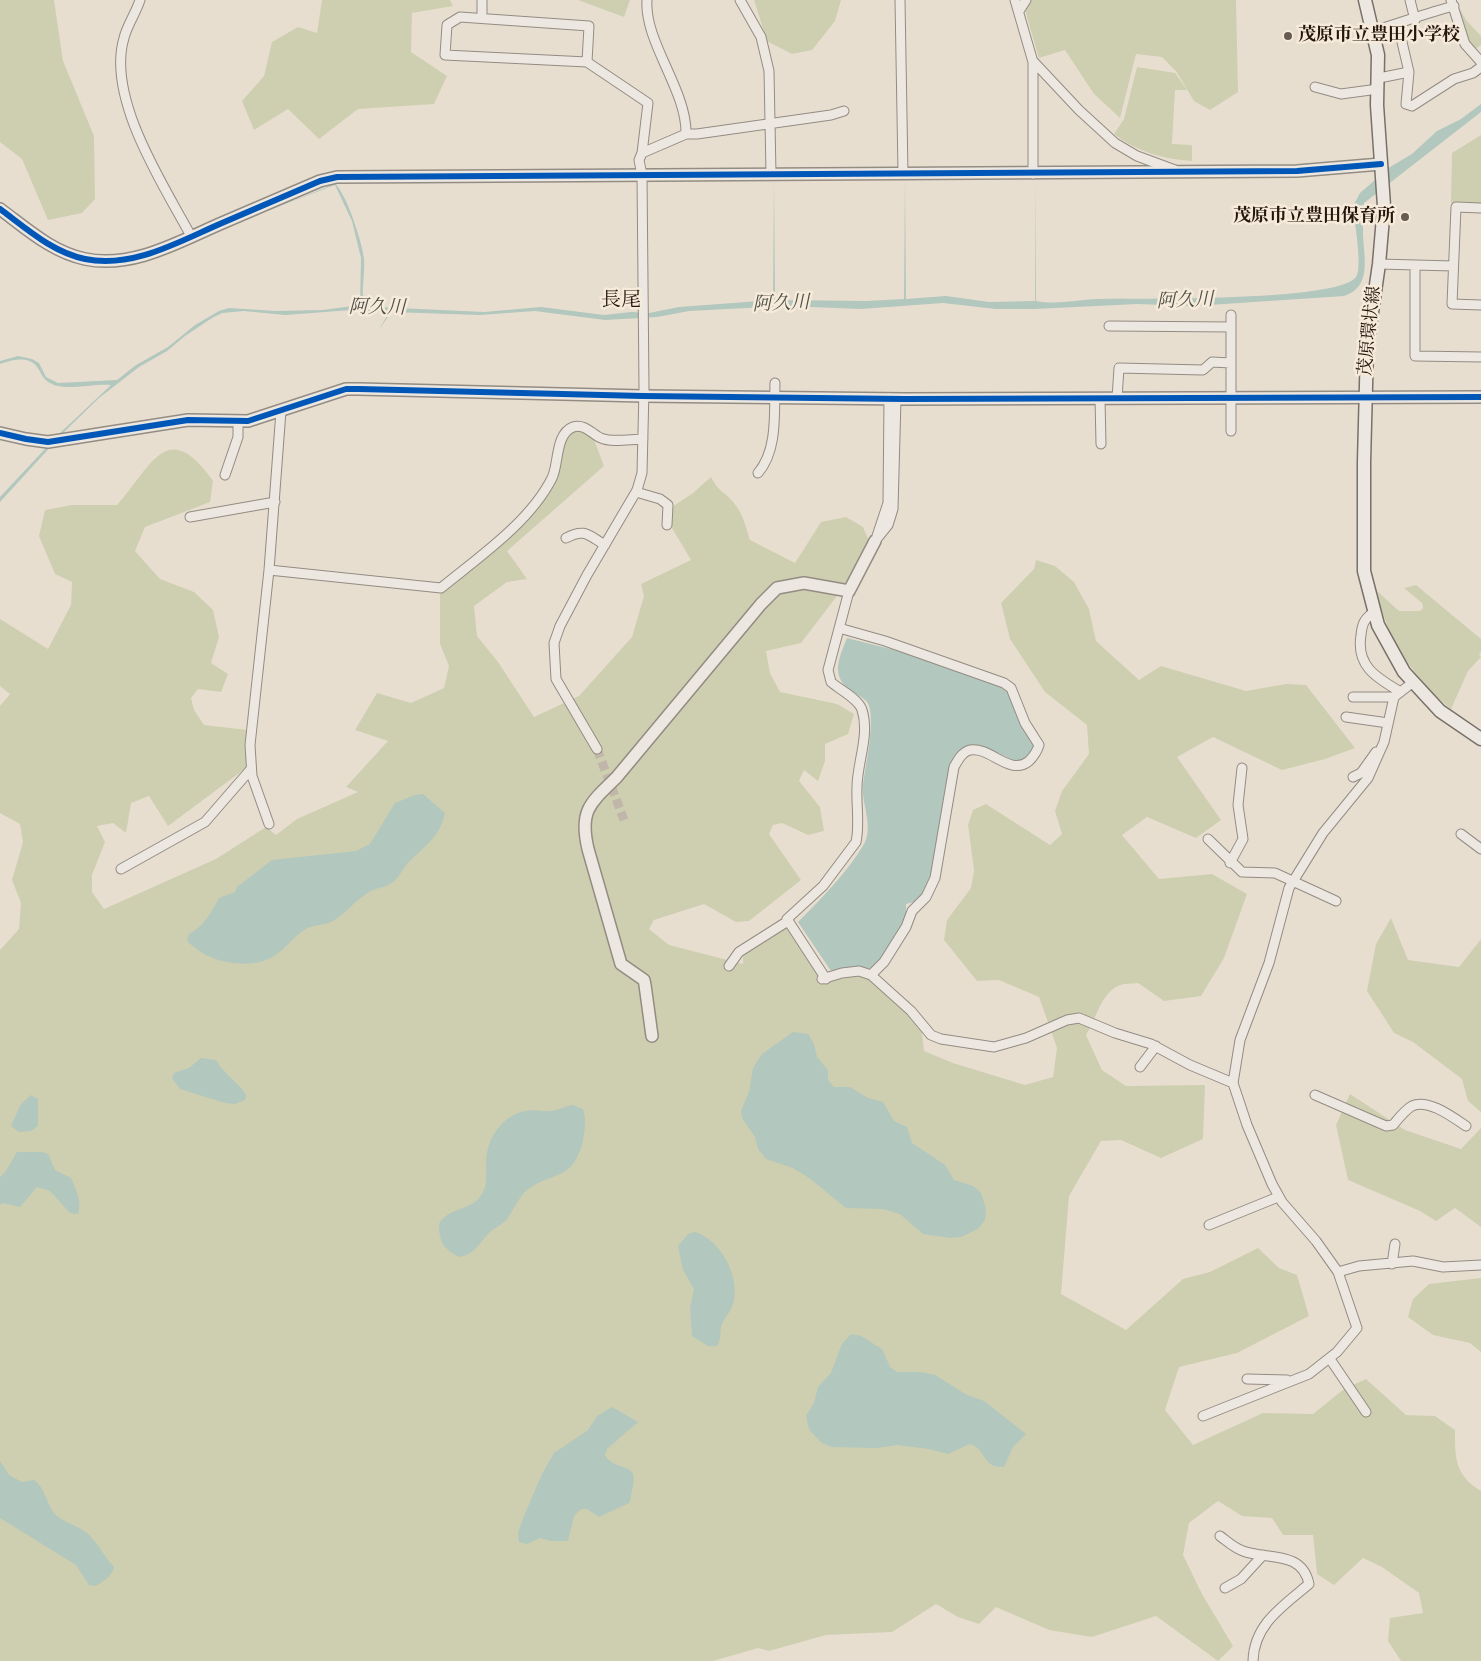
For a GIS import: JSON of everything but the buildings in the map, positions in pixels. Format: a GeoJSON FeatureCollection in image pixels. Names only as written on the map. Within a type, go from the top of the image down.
{"type":"FeatureCollection","features":[{"type":"Feature","properties":{"kind":"main road","name":"茂原環状線"},"geometry":{"type":"LineString","coordinates":[[1365,0],[1373,31],[1379,84],[1384,206],[1379,264],[1368,330],[1364,568],[1374,612],[1389,649],[1412,683],[1440,712],[1481,739]]}},
{"type":"Feature","properties":{"kind":"street"},"geometry":{"type":"LineString","coordinates":[[140,0],[124,38],[121,57],[128,106],[154,169],[191,236]]}},
{"type":"Feature","properties":{"kind":"street"},"geometry":{"type":"LineString","coordinates":[[482,0],[482,18]]}},
{"type":"Feature","properties":{"kind":"street"},"geometry":{"type":"LineString","coordinates":[[647,0],[651,26],[673,82],[686,125],[686,134]]}},
{"type":"Feature","properties":{"kind":"street"},"geometry":{"type":"LineString","coordinates":[[740,0],[761,37],[769,71],[771,174]]}},
{"type":"Feature","properties":{"kind":"street"},"geometry":{"type":"LineString","coordinates":[[900,0],[903,173]]}},
{"type":"Feature","properties":{"kind":"street"},"geometry":{"type":"LineString","coordinates":[[1015,0],[1033,61],[1033,174]]}},
{"type":"Feature","properties":{"kind":"street"},"geometry":{"type":"LineString","coordinates":[[1019,11],[1026,0]]}},
{"type":"Feature","properties":{"kind":"street"},"geometry":{"type":"LineString","coordinates":[[1410,0],[1415,20]]}},
{"type":"Feature","properties":{"kind":"street"},"geometry":{"type":"LineString","coordinates":[[1373,31],[1415,20],[1423,14],[1452,3],[1466,44],[1481,62]]}},
{"type":"Feature","properties":{"kind":"street"},"geometry":{"type":"LineString","coordinates":[[587,62],[589,26],[460,17],[447,24],[444,55],[587,62],[648,103],[640,160],[642,175],[643,299],[642,473],[636,492],[604,545],[560,626],[554,643],[556,679],[597,749]]}},
{"type":"Feature","properties":{"kind":"street"},"geometry":{"type":"LineString","coordinates":[[1398,25],[1409,72],[1406,101],[1408,106],[1454,79],[1473,73],[1481,67]]}},
{"type":"Feature","properties":{"kind":"street"},"geometry":{"type":"LineString","coordinates":[[1033,61],[1072,104],[1115,142],[1137,156],[1177,171]]}},
{"type":"Feature","properties":{"kind":"street"},"geometry":{"type":"LineString","coordinates":[[1315,87],[1342,94],[1379,84],[1409,72]]}},
{"type":"Feature","properties":{"kind":"street"},"geometry":{"type":"LineString","coordinates":[[642,153],[686,134],[770,124],[831,115],[844,111]]}},
{"type":"Feature","properties":{"kind":"street"},"geometry":{"type":"LineString","coordinates":[[0,209],[46,242],[85,258],[103,260],[128,259],[153,252],[320,181],[337,176],[1033,174],[1297,171],[1381,164]]}},
{"type":"Feature","properties":{"kind":"street"},"geometry":{"type":"LineString","coordinates":[[1481,208],[1456,207],[1452,304],[1481,304]]}},
{"type":"Feature","properties":{"kind":"street"},"geometry":{"type":"LineString","coordinates":[[1379,264],[1453,266]]}},
{"type":"Feature","properties":{"kind":"street"},"geometry":{"type":"LineString","coordinates":[[1415,265],[1415,356],[1481,357]]}},
{"type":"Feature","properties":{"kind":"street"},"geometry":{"type":"LineString","coordinates":[[1231,315],[1231,431]]}},
{"type":"Feature","properties":{"kind":"street"},"geometry":{"type":"LineString","coordinates":[[1109,326],[1231,327]]}},
{"type":"Feature","properties":{"kind":"street"},"geometry":{"type":"LineString","coordinates":[[1117,398],[1119,368],[1203,370],[1212,362],[1231,363]]}},
{"type":"Feature","properties":{"kind":"street"},"geometry":{"type":"LineString","coordinates":[[758,473],[763,467],[772,442],[775,383]]}},
{"type":"Feature","properties":{"kind":"street"},"geometry":{"type":"LineString","coordinates":[[0,433],[48,442],[188,420],[238,422],[263,418],[346,389],[359,388],[774,398],[1481,397]]}},
{"type":"Feature","properties":{"kind":"street"},"geometry":{"type":"LineString","coordinates":[[730,966],[739,952],[788,921],[787,919],[823,886],[856,842],[858,833],[857,786],[864,726],[862,709],[858,703],[831,682],[828,670],[849,591],[875,541],[888,525],[894,501],[892,398]]}},
{"type":"Feature","properties":{"kind":"street"},"geometry":{"type":"LineString","coordinates":[[1100,398],[1100,444]]}},
{"type":"Feature","properties":{"kind":"street"},"geometry":{"type":"LineString","coordinates":[[269,824],[250,769],[250,745],[269,570],[281,411]]}},
{"type":"Feature","properties":{"kind":"street"},"geometry":{"type":"LineString","coordinates":[[225,475],[238,437],[238,422]]}},
{"type":"Feature","properties":{"kind":"street"},"geometry":{"type":"LineString","coordinates":[[269,570],[441,588],[532,509],[553,477],[561,441],[573,427],[581,427],[602,438],[642,439]]}},
{"type":"Feature","properties":{"kind":"street"},"geometry":{"type":"LineString","coordinates":[[636,492],[660,498],[668,505],[667,525]]}},
{"type":"Feature","properties":{"kind":"street"},"geometry":{"type":"LineString","coordinates":[[190,517],[275,502]]}},
{"type":"Feature","properties":{"kind":"street"},"geometry":{"type":"LineString","coordinates":[[566,538],[578,532],[584,532],[604,545]]}},
{"type":"Feature","properties":{"kind":"street"},"geometry":{"type":"LineString","coordinates":[[652,1036],[644,980],[621,964],[588,849],[584,831],[584,819],[589,804],[622,771],[777,588],[804,583],[849,591]]}},
{"type":"Feature","properties":{"kind":"street"},"geometry":{"type":"LineString","coordinates":[[1374,612],[1363,622],[1360,643],[1361,657],[1372,674],[1396,694]]}},
{"type":"Feature","properties":{"kind":"street"},"geometry":{"type":"LineString","coordinates":[[840,628],[885,641],[1004,682],[1011,688],[1025,723],[1039,745],[1034,757],[1024,766],[1013,766],[980,750],[970,750],[962,754],[954,767],[935,878],[926,897],[912,911],[906,927],[884,962],[871,975]]}},
{"type":"Feature","properties":{"kind":"street"},"geometry":{"type":"LineString","coordinates":[[1353,697],[1396,694],[1412,683]]}},
{"type":"Feature","properties":{"kind":"street"},"geometry":{"type":"LineString","coordinates":[[1202,1416],[1309,1374],[1330,1359],[1357,1328],[1338,1272],[1316,1241],[1278,1197],[1247,1125],[1233,1083],[1240,1040],[1269,963],[1293,881],[1323,833],[1368,778],[1384,742],[1396,694]]}},
{"type":"Feature","properties":{"kind":"street"},"geometry":{"type":"LineString","coordinates":[[1346,717],[1388,723]]}},
{"type":"Feature","properties":{"kind":"street"},"geometry":{"type":"LineString","coordinates":[[1353,777],[1361,773],[1384,742]]}},
{"type":"Feature","properties":{"kind":"street"},"geometry":{"type":"LineString","coordinates":[[1230,863],[1243,839],[1238,805],[1242,768]]}},
{"type":"Feature","properties":{"kind":"street"},"geometry":{"type":"LineString","coordinates":[[121,869],[205,822],[250,769]]}},
{"type":"Feature","properties":{"kind":"street"},"geometry":{"type":"LineString","coordinates":[[1461,834],[1481,848]]}},
{"type":"Feature","properties":{"kind":"street"},"geometry":{"type":"LineString","coordinates":[[1208,839],[1230,863],[1242,872],[1270,872],[1336,901]]}},
{"type":"Feature","properties":{"kind":"street"},"geometry":{"type":"LineString","coordinates":[[788,921],[824,979],[842,973],[859,971],[871,975],[911,1011],[931,1035],[941,1039],[994,1047],[1026,1038],[1066,1020],[1079,1018],[1156,1046],[1190,1065],[1233,1083]]}},
{"type":"Feature","properties":{"kind":"street"},"geometry":{"type":"LineString","coordinates":[[1140,1067],[1156,1046]]}},
{"type":"Feature","properties":{"kind":"street"},"geometry":{"type":"LineString","coordinates":[[1315,1095],[1386,1126],[1393,1125],[1412,1106],[1418,1104],[1436,1109],[1466,1126]]}},
{"type":"Feature","properties":{"kind":"street"},"geometry":{"type":"LineString","coordinates":[[1210,1225],[1278,1197]]}},
{"type":"Feature","properties":{"kind":"street"},"geometry":{"type":"LineString","coordinates":[[1392,1264],[1395,1244]]}},
{"type":"Feature","properties":{"kind":"street"},"geometry":{"type":"LineString","coordinates":[[1338,1272],[1359,1266],[1413,1261],[1443,1267],[1481,1265]]}},
{"type":"Feature","properties":{"kind":"street"},"geometry":{"type":"LineString","coordinates":[[1330,1359],[1366,1412]]}},
{"type":"Feature","properties":{"kind":"street"},"geometry":{"type":"LineString","coordinates":[[1248,1380],[1294,1379]]}},
{"type":"Feature","properties":{"kind":"street"},"geometry":{"type":"LineString","coordinates":[[1220,1536],[1244,1552],[1280,1556],[1298,1566],[1307,1575],[1309,1584],[1268,1619],[1254,1648],[1253,1661]]}},
{"type":"Feature","properties":{"kind":"street"},"geometry":{"type":"LineString","coordinates":[[1225,1588],[1240,1579],[1263,1555]]}},
{"type":"Feature","properties":{"kind":"green space"},"geometry":{"type":"Polygon","coordinates":[[[0,0],[54,0],[63,61],[94,136],[95,199],[82,213],[48,220],[22,159],[0,142],[0,0]]]}},
{"type":"Feature","properties":{"kind":"green space"},"geometry":{"type":"Polygon","coordinates":[[[322,0],[450,0],[453,6],[412,13],[411,52],[447,76],[434,104],[358,109],[319,139],[288,109],[254,130],[242,101],[264,76],[272,42],[298,27],[317,33],[322,0]]]}},
{"type":"Feature","properties":{"kind":"green space"},"geometry":{"type":"Polygon","coordinates":[[[578,0],[630,0],[624,17],[578,0]]]}},
{"type":"Feature","properties":{"kind":"green space"},"geometry":{"type":"Polygon","coordinates":[[[754,0],[841,0],[835,21],[812,50],[792,54],[767,41],[754,0]]]}},
{"type":"Feature","properties":{"kind":"green space"},"geometry":{"type":"Polygon","coordinates":[[[1022,0],[1236,0],[1238,92],[1210,110],[1194,101],[1176,71],[1162,57],[1136,54],[1120,118],[1094,94],[1065,50],[1039,58],[1022,0]]]}},
{"type":"Feature","properties":{"kind":"green space"},"geometry":{"type":"Polygon","coordinates":[[[1455,0],[1466,20],[1481,36],[1481,45],[1474,50],[1470,45],[1455,0]]]}},
{"type":"Feature","properties":{"kind":"green space"},"geometry":{"type":"Polygon","coordinates":[[[1137,67],[1175,73],[1187,90],[1175,90],[1172,144],[1192,145],[1192,161],[1151,154],[1132,146],[1114,134],[1124,119],[1137,67]]]}},
{"type":"Feature","properties":{"kind":"green space"},"geometry":{"type":"Polygon","coordinates":[[[1481,135],[1481,203],[1451,203],[1452,153],[1481,135]]]}},
{"type":"Feature","properties":{"kind":"green space"},"geometry":{"type":"Polygon","coordinates":[[[580,430],[593,437],[604,466],[507,551],[527,579],[507,582],[474,606],[477,636],[498,662],[534,717],[579,696],[632,637],[644,596],[641,584],[691,560],[663,513],[693,493],[711,477],[737,507],[750,540],[795,563],[821,522],[846,517],[863,527],[869,541],[866,558],[801,643],[766,651],[770,673],[780,692],[837,704],[854,714],[848,734],[825,744],[825,761],[818,781],[804,770],[799,781],[820,807],[824,831],[808,835],[782,823],[773,825],[769,834],[801,880],[749,921],[736,922],[704,904],[654,920],[649,929],[669,945],[743,964],[743,953],[788,927],[824,983],[861,974],[870,977],[921,1026],[924,1051],[953,1063],[1025,1085],[1053,1077],[1057,1048],[1039,997],[999,980],[977,981],[944,940],[947,920],[971,888],[974,870],[968,825],[973,810],[986,804],[1050,845],[1062,834],[1055,811],[1062,791],[1089,754],[1087,725],[1045,692],[1010,639],[1001,603],[1034,569],[1036,560],[1055,566],[1074,582],[1089,609],[1096,641],[1139,680],[1161,666],[1246,691],[1286,684],[1306,685],[1355,748],[1325,759],[1282,770],[1213,737],[1177,757],[1221,820],[1196,838],[1147,817],[1122,835],[1159,879],[1212,874],[1247,894],[1224,958],[1201,996],[1164,1001],[1138,983],[1120,985],[1107,995],[1086,1035],[1102,1070],[1126,1086],[1205,1085],[1203,1139],[1161,1158],[1121,1140],[1101,1141],[1069,1196],[1061,1294],[1126,1330],[1183,1279],[1210,1272],[1258,1248],[1279,1268],[1297,1275],[1309,1316],[1237,1353],[1179,1367],[1165,1410],[1193,1445],[1263,1413],[1313,1414],[1344,1389],[1366,1379],[1406,1415],[1435,1416],[1455,1430],[1455,1450],[1458,1465],[1466,1479],[1481,1491],[1481,1661],[1401,1661],[1388,1641],[1390,1618],[1423,1613],[1419,1593],[1382,1567],[1363,1558],[1334,1585],[1317,1574],[1313,1535],[1283,1535],[1272,1518],[1242,1516],[1218,1501],[1189,1523],[1183,1555],[1202,1594],[1233,1646],[1218,1661],[1156,1616],[1092,1637],[1049,1630],[996,1607],[979,1624],[958,1617],[936,1604],[892,1632],[826,1635],[769,1651],[758,1648],[713,1661],[0,1661],[0,950],[19,929],[21,903],[12,880],[23,842],[20,824],[0,813],[0,706],[10,694],[0,686],[0,619],[48,649],[71,605],[72,582],[55,574],[39,536],[45,510],[72,505],[117,505],[151,463],[161,454],[172,450],[184,452],[197,462],[213,481],[210,502],[145,527],[135,551],[160,579],[194,592],[213,610],[219,637],[211,663],[228,674],[221,692],[198,689],[191,698],[194,710],[204,725],[248,730],[246,768],[168,826],[149,796],[131,803],[126,833],[113,823],[97,826],[105,842],[92,875],[92,892],[104,909],[216,859],[266,827],[276,835],[297,819],[358,792],[346,787],[388,741],[355,730],[377,693],[411,703],[444,688],[449,666],[440,644],[440,591],[531,516],[558,475],[565,440],[572,431],[580,430]]]}},
{"type":"Feature","properties":{"kind":"green space"},"geometry":{"type":"Polygon","coordinates":[[[1416,585],[1481,639],[1481,652],[1479,654],[1481,657],[1468,671],[1451,709],[1425,685],[1414,671],[1395,641],[1381,608],[1377,591],[1399,611],[1420,611],[1423,608],[1422,603],[1404,588],[1416,585]]]}},
{"type":"Feature","properties":{"kind":"green space"},"geometry":{"type":"Polygon","coordinates":[[[1391,918],[1408,960],[1459,967],[1481,939],[1481,1112],[1468,1101],[1462,1079],[1413,1042],[1394,1033],[1367,991],[1376,944],[1391,918]]]}},
{"type":"Feature","properties":{"kind":"green space"},"geometry":{"type":"Polygon","coordinates":[[[1350,1094],[1405,1130],[1461,1149],[1481,1128],[1481,1227],[1455,1208],[1436,1221],[1420,1211],[1348,1180],[1336,1125],[1350,1094]]]}},
{"type":"Feature","properties":{"kind":"green space"},"geometry":{"type":"Polygon","coordinates":[[[1481,1278],[1481,1352],[1470,1343],[1433,1335],[1408,1317],[1413,1299],[1429,1284],[1481,1278]]]}},
{"type":"Feature","properties":{"kind":"water","name":"阿久川"},"geometry":{"type":"Polygon","coordinates":[[[1481,104],[1481,112],[1364,203],[1362,211],[1365,262],[1363,279],[1353,292],[1344,296],[1194,306],[1137,304],[1034,309],[996,309],[943,303],[861,309],[785,306],[689,311],[657,317],[605,320],[535,311],[480,315],[391,312],[379,330],[389,312],[351,310],[285,315],[244,311],[222,313],[185,336],[167,351],[139,367],[99,398],[65,431],[0,502],[0,497],[58,435],[111,385],[58,386],[47,381],[34,363],[25,360],[14,360],[0,364],[0,361],[18,356],[32,359],[39,363],[46,377],[58,383],[117,380],[136,365],[168,347],[195,325],[219,311],[229,308],[276,311],[323,310],[360,305],[361,258],[352,221],[335,185],[264,212],[335,184],[349,208],[361,242],[364,259],[363,298],[365,304],[376,307],[484,312],[541,307],[604,315],[631,312],[649,313],[679,307],[773,300],[774,179],[775,300],[867,301],[904,299],[905,178],[906,299],[946,296],[989,302],[1035,301],[1036,179],[1036,301],[1059,302],[1097,299],[1276,295],[1314,291],[1342,285],[1356,277],[1359,264],[1353,206],[1360,193],[1390,167],[1412,154],[1437,131],[1461,119],[1481,104]]]}},
{"type":"Feature","properties":{"kind":"water"},"geometry":{"type":"Polygon","coordinates":[[[847,638],[934,660],[1011,688],[1036,749],[1023,763],[986,749],[971,748],[962,751],[930,889],[918,901],[906,904],[906,920],[887,953],[872,969],[855,966],[831,971],[798,922],[842,875],[857,855],[867,837],[868,823],[863,784],[870,742],[871,718],[867,702],[844,685],[838,673],[839,660],[847,638]]]}},
{"type":"Feature","properties":{"kind":"water"},"geometry":{"type":"Polygon","coordinates":[[[423,794],[445,813],[443,822],[435,836],[407,864],[393,882],[369,892],[333,921],[307,928],[270,958],[254,963],[245,964],[218,960],[210,957],[187,941],[189,934],[203,923],[219,898],[235,892],[237,887],[272,860],[356,851],[370,844],[395,803],[423,794]]]}},
{"type":"Feature","properties":{"kind":"water"},"geometry":{"type":"Polygon","coordinates":[[[793,1032],[808,1034],[814,1044],[817,1057],[828,1070],[828,1080],[834,1087],[850,1087],[868,1098],[883,1102],[894,1121],[907,1127],[912,1143],[945,1165],[954,1180],[973,1186],[981,1193],[986,1209],[985,1220],[978,1229],[961,1237],[950,1238],[923,1234],[900,1214],[883,1209],[846,1208],[809,1178],[793,1168],[766,1159],[758,1149],[755,1137],[742,1118],[741,1111],[749,1092],[753,1068],[762,1054],[793,1032]]]}},
{"type":"Feature","properties":{"kind":"water"},"geometry":{"type":"Polygon","coordinates":[[[201,1058],[216,1060],[243,1090],[246,1095],[245,1100],[235,1104],[225,1103],[180,1089],[172,1078],[174,1073],[189,1068],[201,1058]]]}},
{"type":"Feature","properties":{"kind":"water"},"geometry":{"type":"Polygon","coordinates":[[[31,1095],[38,1099],[38,1126],[31,1131],[19,1132],[11,1126],[21,1104],[31,1095]]]}},
{"type":"Feature","properties":{"kind":"water"},"geometry":{"type":"Polygon","coordinates":[[[573,1105],[583,1109],[585,1130],[582,1145],[573,1164],[563,1173],[537,1184],[524,1193],[507,1219],[465,1256],[460,1257],[446,1248],[441,1241],[439,1224],[448,1215],[470,1205],[483,1193],[486,1181],[489,1144],[498,1128],[513,1115],[522,1112],[532,1110],[551,1111],[573,1105]]]}},
{"type":"Feature","properties":{"kind":"water"},"geometry":{"type":"Polygon","coordinates":[[[17,1152],[43,1152],[48,1154],[55,1170],[71,1178],[79,1200],[78,1214],[70,1213],[50,1191],[37,1187],[20,1207],[3,1203],[0,1205],[0,1177],[6,1171],[17,1152]]]}},
{"type":"Feature","properties":{"kind":"water"},"geometry":{"type":"Polygon","coordinates":[[[695,1232],[704,1236],[720,1250],[726,1259],[734,1280],[734,1300],[722,1324],[717,1346],[708,1346],[692,1336],[690,1308],[694,1289],[683,1270],[678,1246],[688,1234],[695,1232]]]}},
{"type":"Feature","properties":{"kind":"water"},"geometry":{"type":"Polygon","coordinates":[[[851,1334],[861,1336],[882,1349],[890,1367],[897,1372],[921,1372],[935,1375],[967,1395],[984,1401],[1026,1434],[1013,1447],[1004,1467],[992,1465],[980,1450],[970,1444],[948,1454],[929,1449],[897,1445],[877,1448],[832,1447],[822,1443],[809,1429],[806,1416],[814,1403],[818,1387],[831,1373],[842,1344],[851,1334]]]}},
{"type":"Feature","properties":{"kind":"water"},"geometry":{"type":"Polygon","coordinates":[[[612,1407],[638,1422],[607,1449],[605,1455],[610,1461],[631,1471],[633,1475],[634,1481],[629,1503],[599,1517],[587,1509],[581,1509],[574,1516],[568,1541],[551,1541],[540,1538],[527,1544],[519,1542],[518,1533],[524,1516],[542,1474],[554,1453],[588,1430],[597,1416],[612,1407]]]}},
{"type":"Feature","properties":{"kind":"water"},"geometry":{"type":"Polygon","coordinates":[[[0,1461],[9,1475],[22,1482],[34,1480],[38,1483],[54,1513],[91,1536],[114,1567],[112,1573],[107,1578],[95,1586],[89,1585],[76,1565],[0,1518],[0,1461]]]}},
{"type":"Feature","properties":{"kind":"tunnel"},"geometry":{"type":"LineString","coordinates":[[597,749],[624,820]]}},
{"type":"Feature","properties":{"kind":"cycle path"},"geometry":{"type":"LineString","coordinates":[[0,209],[40,239],[62,251],[85,259],[103,261],[121,260],[156,252],[320,181],[337,177],[1297,171],[1381,164]]}},
{"type":"Feature","properties":{"kind":"cycle path"},"geometry":{"type":"LineString","coordinates":[[0,433],[48,442],[188,420],[248,421],[346,389],[643,396],[905,399],[1481,397]]}},
{"type":"Feature","properties":{"kind":"place","name":"茂原市立豊田小学校"},"geometry":{"type":"Point","coordinates":[1288,36]}},
{"type":"Feature","properties":{"kind":"place","name":"茂原市立豊田保育所"},"geometry":{"type":"Point","coordinates":[1405,217]}},
{"type":"Feature","properties":{"kind":"district","name":"長尾"},"geometry":{"type":"Point","coordinates":[621,302]}}]}
